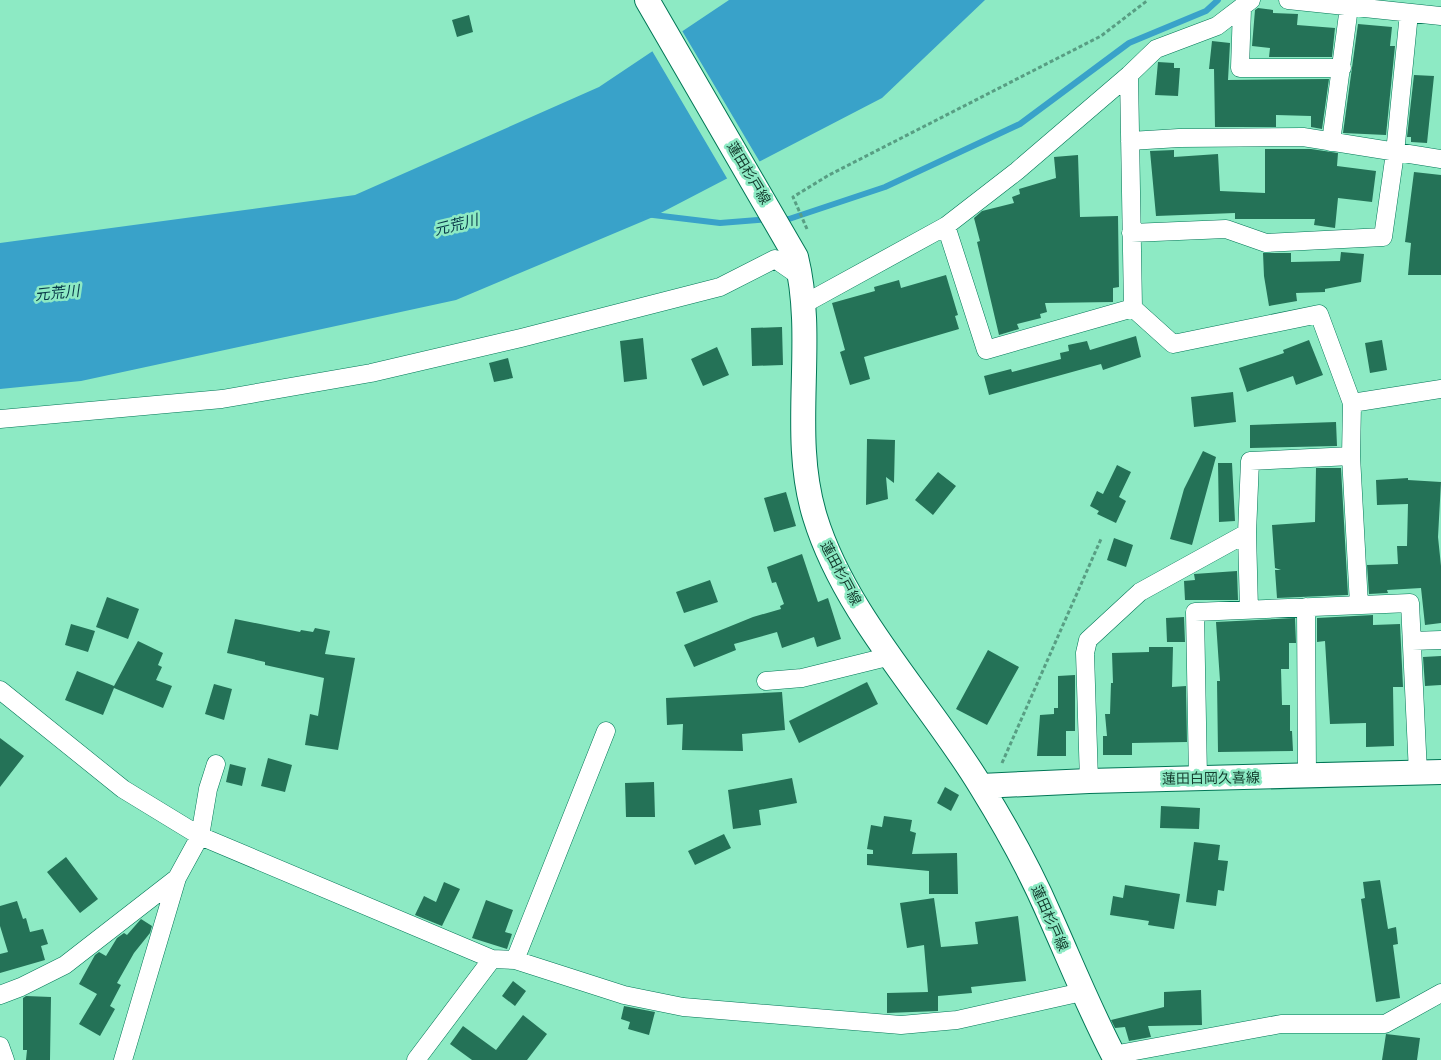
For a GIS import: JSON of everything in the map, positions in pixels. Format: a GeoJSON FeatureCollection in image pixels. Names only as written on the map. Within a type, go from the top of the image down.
{"type":"FeatureCollection","features":[{"type":"Feature","properties":{"kind":"main road","name":"蓮田杉戸線"},"geometry":{"type":"LineString","coordinates":[[648,2],[761,193],[799,267],[804,304],[803,426],[806,475],[815,516],[827,550],[847,589],[891,656],[962,755],[1028,869],[1082,992],[1114,1057]]}},
{"type":"Feature","properties":{"kind":"main road","name":"蓮田白岡久喜線"},"geometry":{"type":"LineString","coordinates":[[981,786],[1089,781],[1429,773]]}},
{"type":"Feature","properties":{"kind":"street"},"geometry":{"type":"LineString","coordinates":[[1288,0],[1441,16]]}},
{"type":"Feature","properties":{"kind":"street"},"geometry":{"type":"LineString","coordinates":[[1246,4],[1240,68],[1342,68]]}},
{"type":"Feature","properties":{"kind":"street"},"geometry":{"type":"LineString","coordinates":[[804,304],[946,226],[1017,171],[1129,75],[1156,49],[1216,26],[1246,4]]}},
{"type":"Feature","properties":{"kind":"street"},"geometry":{"type":"LineString","coordinates":[[1331,142],[1349,6]]}},
{"type":"Feature","properties":{"kind":"street"},"geometry":{"type":"LineString","coordinates":[[1131,234],[1226,229],[1266,243],[1383,237],[1395,153],[1409,13]]}},
{"type":"Feature","properties":{"kind":"street"},"geometry":{"type":"LineString","coordinates":[[1129,75],[1133,308],[1173,344],[1319,314],[1352,403],[1351,456],[1359,605]]}},
{"type":"Feature","properties":{"kind":"street"},"geometry":{"type":"LineString","coordinates":[[1130,141],[1179,138],[1303,137],[1441,159]]}},
{"type":"Feature","properties":{"kind":"street"},"geometry":{"type":"LineString","coordinates":[[946,226],[986,350],[1133,308]]}},
{"type":"Feature","properties":{"kind":"street"},"geometry":{"type":"LineString","coordinates":[[0,419],[222,399],[370,373],[521,338],[720,287],[776,259],[799,267]]}},
{"type":"Feature","properties":{"kind":"street"},"geometry":{"type":"LineString","coordinates":[[1352,403],[1441,389]]}},
{"type":"Feature","properties":{"kind":"street"},"geometry":{"type":"LineString","coordinates":[[1249,610],[1247,533],[1250,461],[1351,456]]}},
{"type":"Feature","properties":{"kind":"street"},"geometry":{"type":"LineString","coordinates":[[1089,781],[1085,654],[1088,640],[1140,592],[1247,533]]}},
{"type":"Feature","properties":{"kind":"street"},"geometry":{"type":"LineString","coordinates":[[1198,778],[1195,612],[1359,605],[1410,604],[1412,641],[1429,773]]}},
{"type":"Feature","properties":{"kind":"street"},"geometry":{"type":"LineString","coordinates":[[1306,607],[1307,776]]}},
{"type":"Feature","properties":{"kind":"street"},"geometry":{"type":"LineString","coordinates":[[1412,641],[1441,640]]}},
{"type":"Feature","properties":{"kind":"street"},"geometry":{"type":"LineString","coordinates":[[766,681],[802,678],[891,656]]}},
{"type":"Feature","properties":{"kind":"street"},"geometry":{"type":"LineString","coordinates":[[0,690],[123,789],[200,836],[492,959],[515,960],[624,996],[683,1007],[901,1025],[957,1020],[1082,992]]}},
{"type":"Feature","properties":{"kind":"street"},"geometry":{"type":"LineString","coordinates":[[515,960],[606,731]]}},
{"type":"Feature","properties":{"kind":"street"},"geometry":{"type":"LineString","coordinates":[[123,1060],[177,878],[200,836],[208,788],[216,764]]}},
{"type":"Feature","properties":{"kind":"street"},"geometry":{"type":"LineString","coordinates":[[0,995],[21,987],[65,965],[177,878]]}},
{"type":"Feature","properties":{"kind":"street"},"geometry":{"type":"LineString","coordinates":[[416,1060],[492,959]]}},
{"type":"Feature","properties":{"kind":"street"},"geometry":{"type":"LineString","coordinates":[[1114,1057],[1281,1024],[1385,1024],[1441,993]]}},
{"type":"Feature","properties":{"kind":"street"},"geometry":{"type":"LineString","coordinates":[[0,1046],[4,1060]]}},
{"type":"Feature","properties":{"kind":"path"},"geometry":{"type":"LineString","coordinates":[[799,267],[810,235],[793,197],[829,175],[1101,36],[1148,0]]}},
{"type":"Feature","properties":{"kind":"path"},"geometry":{"type":"LineString","coordinates":[[1001,766],[1101,539]]}},
{"type":"Feature","properties":{"kind":"water","name":"元荒川"},"geometry":{"type":"Polygon","coordinates":[[[729,0],[985,0],[882,98],[653,217],[456,300],[81,381],[0,389],[0,243],[355,195],[599,87],[729,0]]]}},
{"type":"Feature","properties":{"kind":"pier"},"geometry":{"type":"Polygon","coordinates":[[[681,29],[761,164],[740,174],[662,42],[681,29]]]}},
{"type":"Feature","properties":{"kind":"pier"},"geometry":{"type":"Polygon","coordinates":[[[659,44],[736,176],[728,180],[651,49],[659,44]]]}},
{"type":"Feature","properties":{"kind":"building"},"geometry":{"type":"Polygon","coordinates":[[[1258,8],[1273,10],[1273,13],[1298,14],[1297,25],[1335,28],[1332,57],[1269,57],[1270,48],[1252,46],[1255,10],[1258,8]]]}},
{"type":"Feature","properties":{"kind":"building"},"geometry":{"type":"Polygon","coordinates":[[[469,15],[473,32],[457,37],[452,20],[469,15]]]}},
{"type":"Feature","properties":{"kind":"building"},"geometry":{"type":"Polygon","coordinates":[[[1358,24],[1392,27],[1390,46],[1395,46],[1386,135],[1343,133],[1358,24]]]}},
{"type":"Feature","properties":{"kind":"building"},"geometry":{"type":"Polygon","coordinates":[[[1212,41],[1230,43],[1228,80],[1329,79],[1322,129],[1311,127],[1311,116],[1276,115],[1276,127],[1215,127],[1214,69],[1209,69],[1212,41]]]}},
{"type":"Feature","properties":{"kind":"building"},"geometry":{"type":"Polygon","coordinates":[[[1158,62],[1174,63],[1174,68],[1180,68],[1178,96],[1155,95],[1158,62]]]}},
{"type":"Feature","properties":{"kind":"building"},"geometry":{"type":"Polygon","coordinates":[[[1414,75],[1434,76],[1427,143],[1411,142],[1411,137],[1407,137],[1414,75]]]}},
{"type":"Feature","properties":{"kind":"building"},"geometry":{"type":"Polygon","coordinates":[[[1265,149],[1311,149],[1338,153],[1337,166],[1376,171],[1372,202],[1338,198],[1335,228],[1314,225],[1315,219],[1235,219],[1235,213],[1156,216],[1150,151],[1174,150],[1174,157],[1218,154],[1220,191],[1265,193],[1265,149]]]}},
{"type":"Feature","properties":{"kind":"building"},"geometry":{"type":"Polygon","coordinates":[[[1078,155],[1080,217],[1118,216],[1119,287],[1113,288],[1113,302],[1045,303],[1047,312],[1040,314],[1041,318],[1017,324],[1019,329],[999,335],[977,242],[980,241],[974,218],[982,211],[1014,203],[1012,197],[1020,194],[1019,189],[1056,178],[1054,157],[1078,155]]]}},
{"type":"Feature","properties":{"kind":"building"},"geometry":{"type":"Polygon","coordinates":[[[1414,172],[1441,175],[1441,275],[1408,275],[1411,243],[1405,242],[1414,172]]]}},
{"type":"Feature","properties":{"kind":"building"},"geometry":{"type":"Polygon","coordinates":[[[1341,252],[1364,254],[1361,282],[1325,289],[1325,292],[1296,293],[1297,301],[1269,306],[1264,276],[1263,253],[1291,253],[1291,262],[1340,261],[1341,252]]]}},
{"type":"Feature","properties":{"kind":"building"},"geometry":{"type":"Polygon","coordinates":[[[946,275],[958,315],[955,316],[959,329],[864,357],[870,379],[850,385],[840,352],[845,350],[832,303],[875,291],[874,287],[899,280],[901,288],[946,275]]]}},
{"type":"Feature","properties":{"kind":"building"},"geometry":{"type":"Polygon","coordinates":[[[782,327],[783,365],[752,366],[751,328],[782,327]]]}},
{"type":"Feature","properties":{"kind":"building"},"geometry":{"type":"Polygon","coordinates":[[[1136,336],[1141,357],[1103,370],[1101,364],[989,395],[984,376],[1011,369],[1012,372],[1061,359],[1060,353],[1069,351],[1068,345],[1087,341],[1090,350],[1136,336]]]}},
{"type":"Feature","properties":{"kind":"building"},"geometry":{"type":"Polygon","coordinates":[[[643,338],[647,379],[624,382],[620,341],[643,338]]]}},
{"type":"Feature","properties":{"kind":"building"},"geometry":{"type":"Polygon","coordinates":[[[1309,340],[1323,375],[1296,385],[1293,376],[1247,392],[1239,368],[1284,353],[1283,350],[1309,340]]]}},
{"type":"Feature","properties":{"kind":"building"},"geometry":{"type":"Polygon","coordinates":[[[1382,340],[1387,370],[1370,373],[1365,343],[1382,340]]]}},
{"type":"Feature","properties":{"kind":"building"},"geometry":{"type":"Polygon","coordinates":[[[717,347],[729,375],[703,386],[691,359],[717,347]]]}},
{"type":"Feature","properties":{"kind":"building"},"geometry":{"type":"Polygon","coordinates":[[[508,358],[513,378],[494,382],[489,363],[508,358]]]}},
{"type":"Feature","properties":{"kind":"building"},"geometry":{"type":"Polygon","coordinates":[[[1233,392],[1236,422],[1194,427],[1191,397],[1233,392]]]}},
{"type":"Feature","properties":{"kind":"building"},"geometry":{"type":"Polygon","coordinates":[[[1336,422],[1337,446],[1250,448],[1250,425],[1336,422]]]}},
{"type":"Feature","properties":{"kind":"building"},"geometry":{"type":"Polygon","coordinates":[[[867,439],[895,440],[894,483],[886,477],[888,499],[866,505],[867,439]]]}},
{"type":"Feature","properties":{"kind":"building"},"geometry":{"type":"Polygon","coordinates":[[[1203,451],[1216,457],[1192,545],[1170,539],[1184,489],[1203,451]]]}},
{"type":"Feature","properties":{"kind":"building"},"geometry":{"type":"Polygon","coordinates":[[[1218,463],[1232,463],[1235,521],[1219,522],[1218,463]]]}},
{"type":"Feature","properties":{"kind":"building"},"geometry":{"type":"Polygon","coordinates":[[[1117,465],[1131,472],[1119,497],[1126,501],[1116,523],[1097,514],[1099,511],[1090,506],[1097,491],[1103,494],[1117,465]]]}},
{"type":"Feature","properties":{"kind":"building"},"geometry":{"type":"Polygon","coordinates":[[[1316,468],[1341,468],[1348,595],[1277,598],[1275,570],[1281,570],[1275,568],[1272,525],[1315,522],[1316,468]]]}},
{"type":"Feature","properties":{"kind":"building"},"geometry":{"type":"Polygon","coordinates":[[[938,472],[956,486],[933,515],[915,500],[938,472]]]}},
{"type":"Feature","properties":{"kind":"building"},"geometry":{"type":"Polygon","coordinates":[[[1408,478],[1408,480],[1441,482],[1438,537],[1441,566],[1441,623],[1425,625],[1421,588],[1387,590],[1388,593],[1369,594],[1367,565],[1398,564],[1397,546],[1407,546],[1408,504],[1377,505],[1376,480],[1408,478]]]}},
{"type":"Feature","properties":{"kind":"building"},"geometry":{"type":"Polygon","coordinates":[[[786,492],[796,526],[774,532],[764,498],[786,492]]]}},
{"type":"Feature","properties":{"kind":"building"},"geometry":{"type":"Polygon","coordinates":[[[1114,538],[1133,545],[1126,567],[1107,560],[1114,538]]]}},
{"type":"Feature","properties":{"kind":"building"},"geometry":{"type":"Polygon","coordinates":[[[802,554],[818,602],[828,598],[841,639],[817,647],[814,637],[782,648],[777,632],[734,644],[736,650],[694,667],[684,645],[753,617],[781,609],[780,606],[784,604],[776,582],[772,583],[767,567],[802,554]]]}},
{"type":"Feature","properties":{"kind":"building"},"geometry":{"type":"Polygon","coordinates":[[[1237,571],[1238,600],[1185,600],[1184,581],[1195,580],[1194,574],[1237,571]]]}},
{"type":"Feature","properties":{"kind":"building"},"geometry":{"type":"Polygon","coordinates":[[[710,580],[718,602],[684,613],[676,592],[710,580]]]}},
{"type":"Feature","properties":{"kind":"building"},"geometry":{"type":"Polygon","coordinates":[[[107,597],[139,609],[128,639],[96,627],[107,597]]]}},
{"type":"Feature","properties":{"kind":"building"},"geometry":{"type":"Polygon","coordinates":[[[1373,615],[1373,625],[1400,624],[1403,687],[1393,687],[1394,746],[1366,747],[1366,723],[1330,724],[1325,641],[1317,642],[1317,618],[1373,615]]]}},
{"type":"Feature","properties":{"kind":"building"},"geometry":{"type":"Polygon","coordinates":[[[1184,617],[1185,642],[1167,642],[1166,618],[1184,617]]]}},
{"type":"Feature","properties":{"kind":"building"},"geometry":{"type":"Polygon","coordinates":[[[1295,618],[1296,643],[1289,643],[1289,669],[1281,669],[1282,705],[1290,705],[1290,731],[1292,731],[1293,751],[1218,752],[1217,681],[1220,681],[1216,622],[1295,618]]]}},
{"type":"Feature","properties":{"kind":"building"},"geometry":{"type":"Polygon","coordinates":[[[235,619],[300,632],[301,630],[313,632],[315,628],[330,631],[325,654],[355,658],[338,750],[305,745],[310,714],[318,716],[324,678],[265,665],[265,662],[227,653],[235,619]]]}},
{"type":"Feature","properties":{"kind":"building"},"geometry":{"type":"Polygon","coordinates":[[[71,624],[95,631],[88,652],[65,645],[71,624]]]}},
{"type":"Feature","properties":{"kind":"building"},"geometry":{"type":"Polygon","coordinates":[[[138,641],[163,653],[158,665],[162,667],[156,680],[172,686],[163,708],[114,688],[103,715],[65,700],[77,671],[114,686],[138,641]]]}},
{"type":"Feature","properties":{"kind":"building"},"geometry":{"type":"Polygon","coordinates":[[[1149,647],[1173,647],[1172,687],[1186,686],[1187,742],[1132,743],[1132,755],[1103,755],[1103,736],[1107,736],[1105,714],[1110,714],[1111,683],[1113,683],[1112,653],[1149,652],[1149,647]]]}},
{"type":"Feature","properties":{"kind":"building"},"geometry":{"type":"Polygon","coordinates":[[[988,650],[1019,667],[987,725],[956,709],[988,650]]]}},
{"type":"Feature","properties":{"kind":"building"},"geometry":{"type":"Polygon","coordinates":[[[1441,656],[1441,685],[1425,686],[1423,657],[1441,656]]]}},
{"type":"Feature","properties":{"kind":"building"},"geometry":{"type":"Polygon","coordinates":[[[1075,675],[1075,731],[1066,731],[1066,756],[1037,756],[1040,715],[1054,714],[1054,708],[1058,708],[1058,676],[1075,675]]]}},
{"type":"Feature","properties":{"kind":"building"},"geometry":{"type":"Polygon","coordinates":[[[867,682],[878,704],[799,743],[789,721],[867,682]]]}},
{"type":"Feature","properties":{"kind":"building"},"geometry":{"type":"Polygon","coordinates":[[[214,684],[232,689],[224,720],[205,714],[214,684]]]}},
{"type":"Feature","properties":{"kind":"building"},"geometry":{"type":"Polygon","coordinates":[[[782,692],[785,730],[742,734],[743,751],[682,750],[683,724],[667,725],[666,698],[782,692]]]}},
{"type":"Feature","properties":{"kind":"building"},"geometry":{"type":"Polygon","coordinates":[[[0,738],[24,756],[0,787],[0,738]]]}},
{"type":"Feature","properties":{"kind":"building"},"geometry":{"type":"Polygon","coordinates":[[[268,758],[292,765],[285,792],[261,786],[268,758]]]}},
{"type":"Feature","properties":{"kind":"building"},"geometry":{"type":"Polygon","coordinates":[[[230,764],[246,768],[242,786],[226,782],[230,764]]]}},
{"type":"Feature","properties":{"kind":"building"},"geometry":{"type":"Polygon","coordinates":[[[792,778],[797,803],[759,810],[761,825],[733,829],[728,790],[792,778]]]}},
{"type":"Feature","properties":{"kind":"building"},"geometry":{"type":"Polygon","coordinates":[[[654,782],[655,817],[626,817],[625,783],[654,782]]]}},
{"type":"Feature","properties":{"kind":"building"},"geometry":{"type":"Polygon","coordinates":[[[945,787],[959,795],[951,811],[937,803],[945,787]]]}},
{"type":"Feature","properties":{"kind":"building"},"geometry":{"type":"Polygon","coordinates":[[[1161,806],[1200,808],[1199,829],[1160,828],[1161,806]]]}},
{"type":"Feature","properties":{"kind":"building"},"geometry":{"type":"Polygon","coordinates":[[[884,816],[912,820],[910,831],[916,833],[912,854],[957,853],[958,894],[929,894],[929,871],[867,865],[867,854],[873,854],[873,850],[867,849],[871,825],[882,827],[884,816]]]}},
{"type":"Feature","properties":{"kind":"building"},"geometry":{"type":"Polygon","coordinates":[[[724,834],[731,848],[695,865],[688,851],[724,834]]]}},
{"type":"Feature","properties":{"kind":"building"},"geometry":{"type":"Polygon","coordinates":[[[1194,842],[1220,845],[1218,860],[1228,861],[1224,891],[1218,890],[1216,906],[1186,902],[1194,842]]]}},
{"type":"Feature","properties":{"kind":"building"},"geometry":{"type":"Polygon","coordinates":[[[66,857],[98,899],[80,913],[47,872],[66,857]]]}},
{"type":"Feature","properties":{"kind":"building"},"geometry":{"type":"Polygon","coordinates":[[[1380,880],[1388,929],[1396,927],[1398,944],[1393,945],[1400,998],[1376,1002],[1361,899],[1365,898],[1363,882],[1380,880]]]}},
{"type":"Feature","properties":{"kind":"building"},"geometry":{"type":"Polygon","coordinates":[[[444,882],[460,889],[442,926],[415,915],[424,896],[436,902],[444,882]]]}},
{"type":"Feature","properties":{"kind":"building"},"geometry":{"type":"Polygon","coordinates":[[[1125,885],[1180,894],[1174,929],[1148,925],[1149,921],[1110,915],[1113,896],[1123,898],[1125,885]]]}},
{"type":"Feature","properties":{"kind":"building"},"geometry":{"type":"Polygon","coordinates":[[[934,898],[941,947],[978,944],[975,922],[1018,916],[1026,981],[971,987],[972,993],[938,996],[938,1011],[887,1013],[887,993],[928,992],[924,945],[907,948],[900,903],[934,898]]]}},
{"type":"Feature","properties":{"kind":"building"},"geometry":{"type":"Polygon","coordinates":[[[486,900],[513,910],[505,932],[512,934],[507,949],[472,938],[486,900]]]}},
{"type":"Feature","properties":{"kind":"building"},"geometry":{"type":"Polygon","coordinates":[[[17,901],[23,919],[26,918],[30,932],[43,929],[48,944],[41,946],[45,960],[0,973],[0,954],[8,952],[0,926],[0,906],[17,901]]]}},
{"type":"Feature","properties":{"kind":"building"},"geometry":{"type":"Polygon","coordinates":[[[141,919],[152,926],[150,933],[134,953],[117,983],[121,985],[110,1006],[115,1009],[100,1036],[79,1024],[97,994],[79,984],[95,955],[99,952],[106,956],[117,938],[124,933],[127,935],[141,919]]]}},
{"type":"Feature","properties":{"kind":"building"},"geometry":{"type":"Polygon","coordinates":[[[513,981],[526,991],[515,1006],[502,996],[513,981]]]}},
{"type":"Feature","properties":{"kind":"building"},"geometry":{"type":"Polygon","coordinates":[[[1201,990],[1202,1025],[1148,1026],[1151,1037],[1129,1041],[1125,1027],[1115,1028],[1111,1020],[1164,1007],[1164,992],[1201,990]]]}},
{"type":"Feature","properties":{"kind":"building"},"geometry":{"type":"Polygon","coordinates":[[[26,996],[51,997],[50,1060],[26,1060],[27,1050],[23,1050],[23,998],[26,996]]]}},
{"type":"Feature","properties":{"kind":"building"},"geometry":{"type":"Polygon","coordinates":[[[624,1006],[655,1012],[649,1035],[628,1029],[630,1022],[621,1019],[624,1006]]]}},
{"type":"Feature","properties":{"kind":"building"},"geometry":{"type":"Polygon","coordinates":[[[523,1015],[547,1034],[527,1060],[472,1060],[450,1044],[463,1026],[496,1050],[523,1015]]]}},
{"type":"Feature","properties":{"kind":"building"},"geometry":{"type":"Polygon","coordinates":[[[1386,1034],[1420,1038],[1417,1060],[1382,1060],[1386,1034]]]}},
{"type":"Feature","properties":{"kind":"waterway"},"geometry":{"type":"LineString","coordinates":[[781,219],[789,219],[885,187],[1020,124],[1129,43],[1206,11],[1218,0]]}},
{"type":"Feature","properties":{"kind":"waterway"},"geometry":{"type":"LineString","coordinates":[[645,214],[720,223],[769,219]]}}]}
